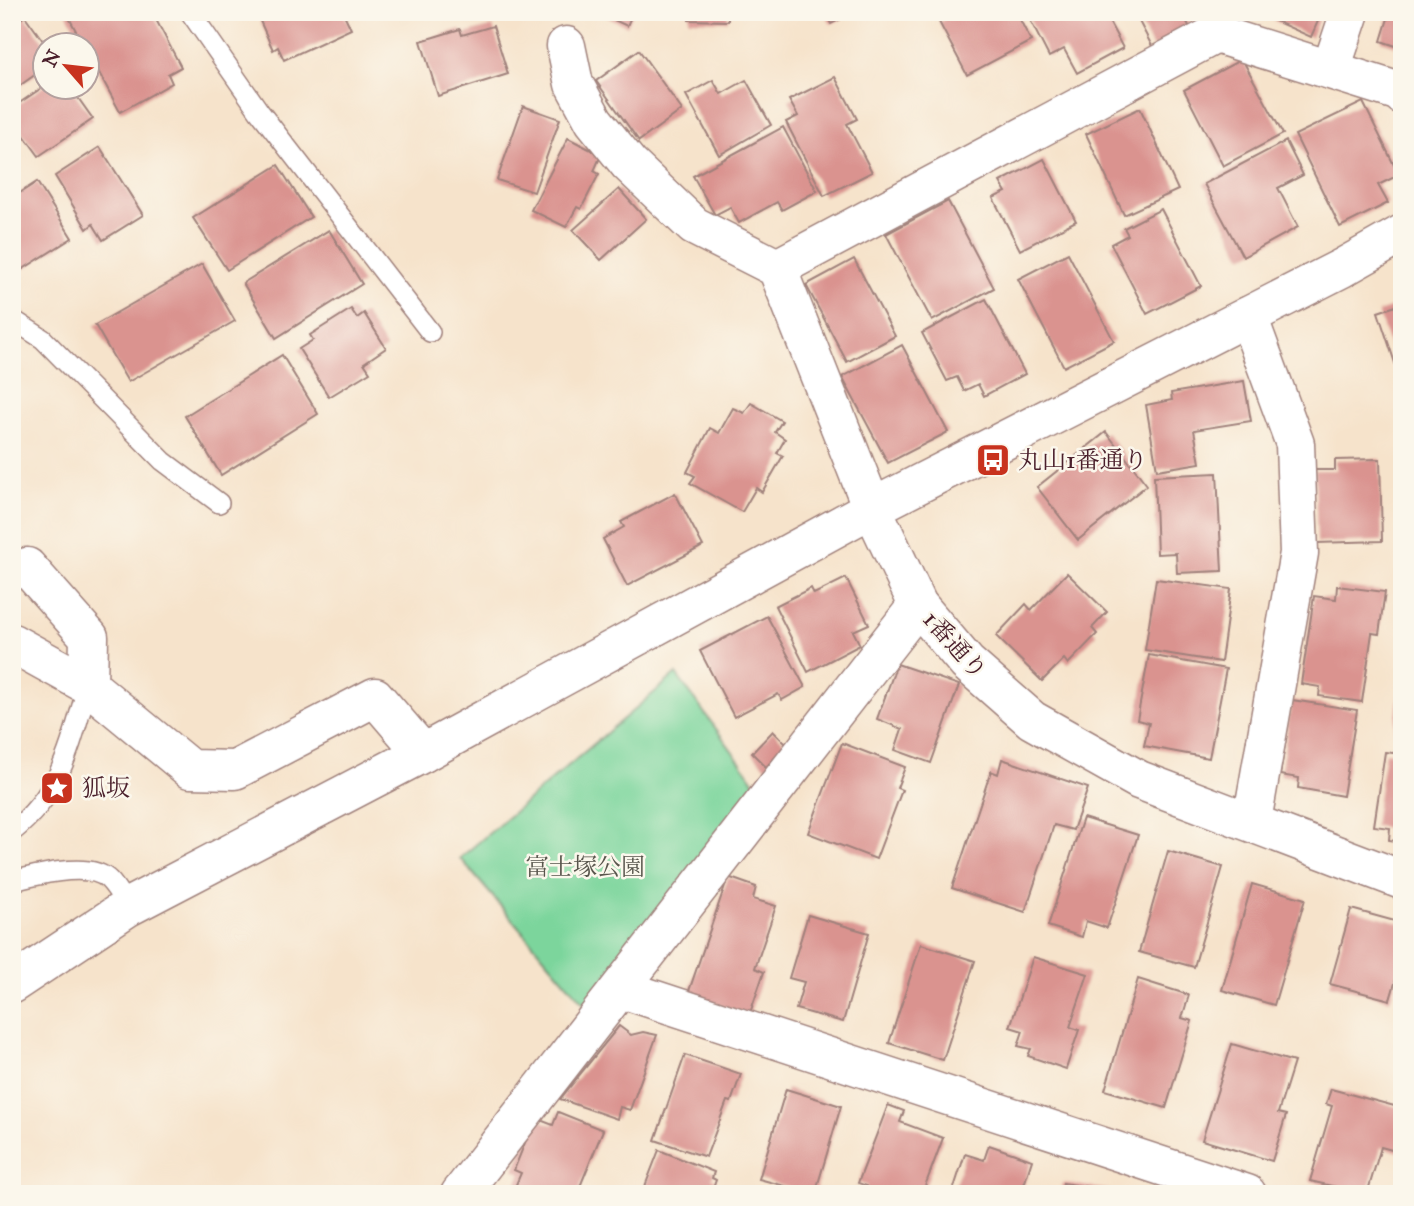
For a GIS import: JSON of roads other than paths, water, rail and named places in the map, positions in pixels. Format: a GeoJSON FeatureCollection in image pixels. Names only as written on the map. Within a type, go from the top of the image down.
{"type":"FeatureCollection","features":[{"type":"Feature","properties":{"kind":"street"},"geometry":{"type":"LineString","coordinates":[[1331,69],[1350,12]]}},
{"type":"Feature","properties":{"kind":"street"},"geometry":{"type":"LineString","coordinates":[[566,46],[574,85],[593,121],[629,164],[694,226],[777,268],[1216,34],[1331,69],[1400,92],[1402,95]]}},
{"type":"Feature","properties":{"kind":"street"},"geometry":{"type":"LineString","coordinates":[[12,984],[128,907],[423,753],[872,508],[1248,316],[1402,234]]}},
{"type":"Feature","properties":{"kind":"street","name":"1番通り"},"geometry":{"type":"LineString","coordinates":[[777,268],[872,508],[919,605],[967,663],[1032,720],[1139,780],[1402,880]]}},
{"type":"Feature","properties":{"kind":"street"},"geometry":{"type":"LineString","coordinates":[[1248,316],[1295,444],[1299,553],[1252,821]]}},
{"type":"Feature","properties":{"kind":"street"},"geometry":{"type":"LineString","coordinates":[[20,557],[89,637],[88,685]]}},
{"type":"Feature","properties":{"kind":"street"},"geometry":{"type":"LineString","coordinates":[[460,1194],[919,605]]}},
{"type":"Feature","properties":{"kind":"street"},"geometry":{"type":"LineString","coordinates":[[12,643],[88,685],[190,769],[235,770],[375,697],[423,753]]}},
{"type":"Feature","properties":{"kind":"street"},"geometry":{"type":"LineString","coordinates":[[622,989],[1184,1184],[1247,1194]]}},
{"type":"Feature","properties":{"kind":"lane"},"geometry":{"type":"LineString","coordinates":[[190,12],[259,111],[430,332]]}},
{"type":"Feature","properties":{"kind":"lane"},"geometry":{"type":"LineString","coordinates":[[12,319],[43,339],[163,461],[219,503]]}},
{"type":"Feature","properties":{"kind":"lane"},"geometry":{"type":"LineString","coordinates":[[12,832],[49,796],[64,762],[88,685]]}},
{"type":"Feature","properties":{"kind":"lane"},"geometry":{"type":"LineString","coordinates":[[12,881],[62,870],[100,874],[108,878],[128,907]]}},
{"type":"Feature","properties":{"kind":"place","name":"丸山1番通り"},"geometry":{"type":"Point","coordinates":[993,460]}},
{"type":"Feature","properties":{"kind":"place","name":"狐坂"},"geometry":{"type":"Point","coordinates":[57,788]}},
{"type":"Feature","properties":{"kind":"park label","name":"富士塚公園"},"geometry":{"type":"Point","coordinates":[585,867]}}]}
